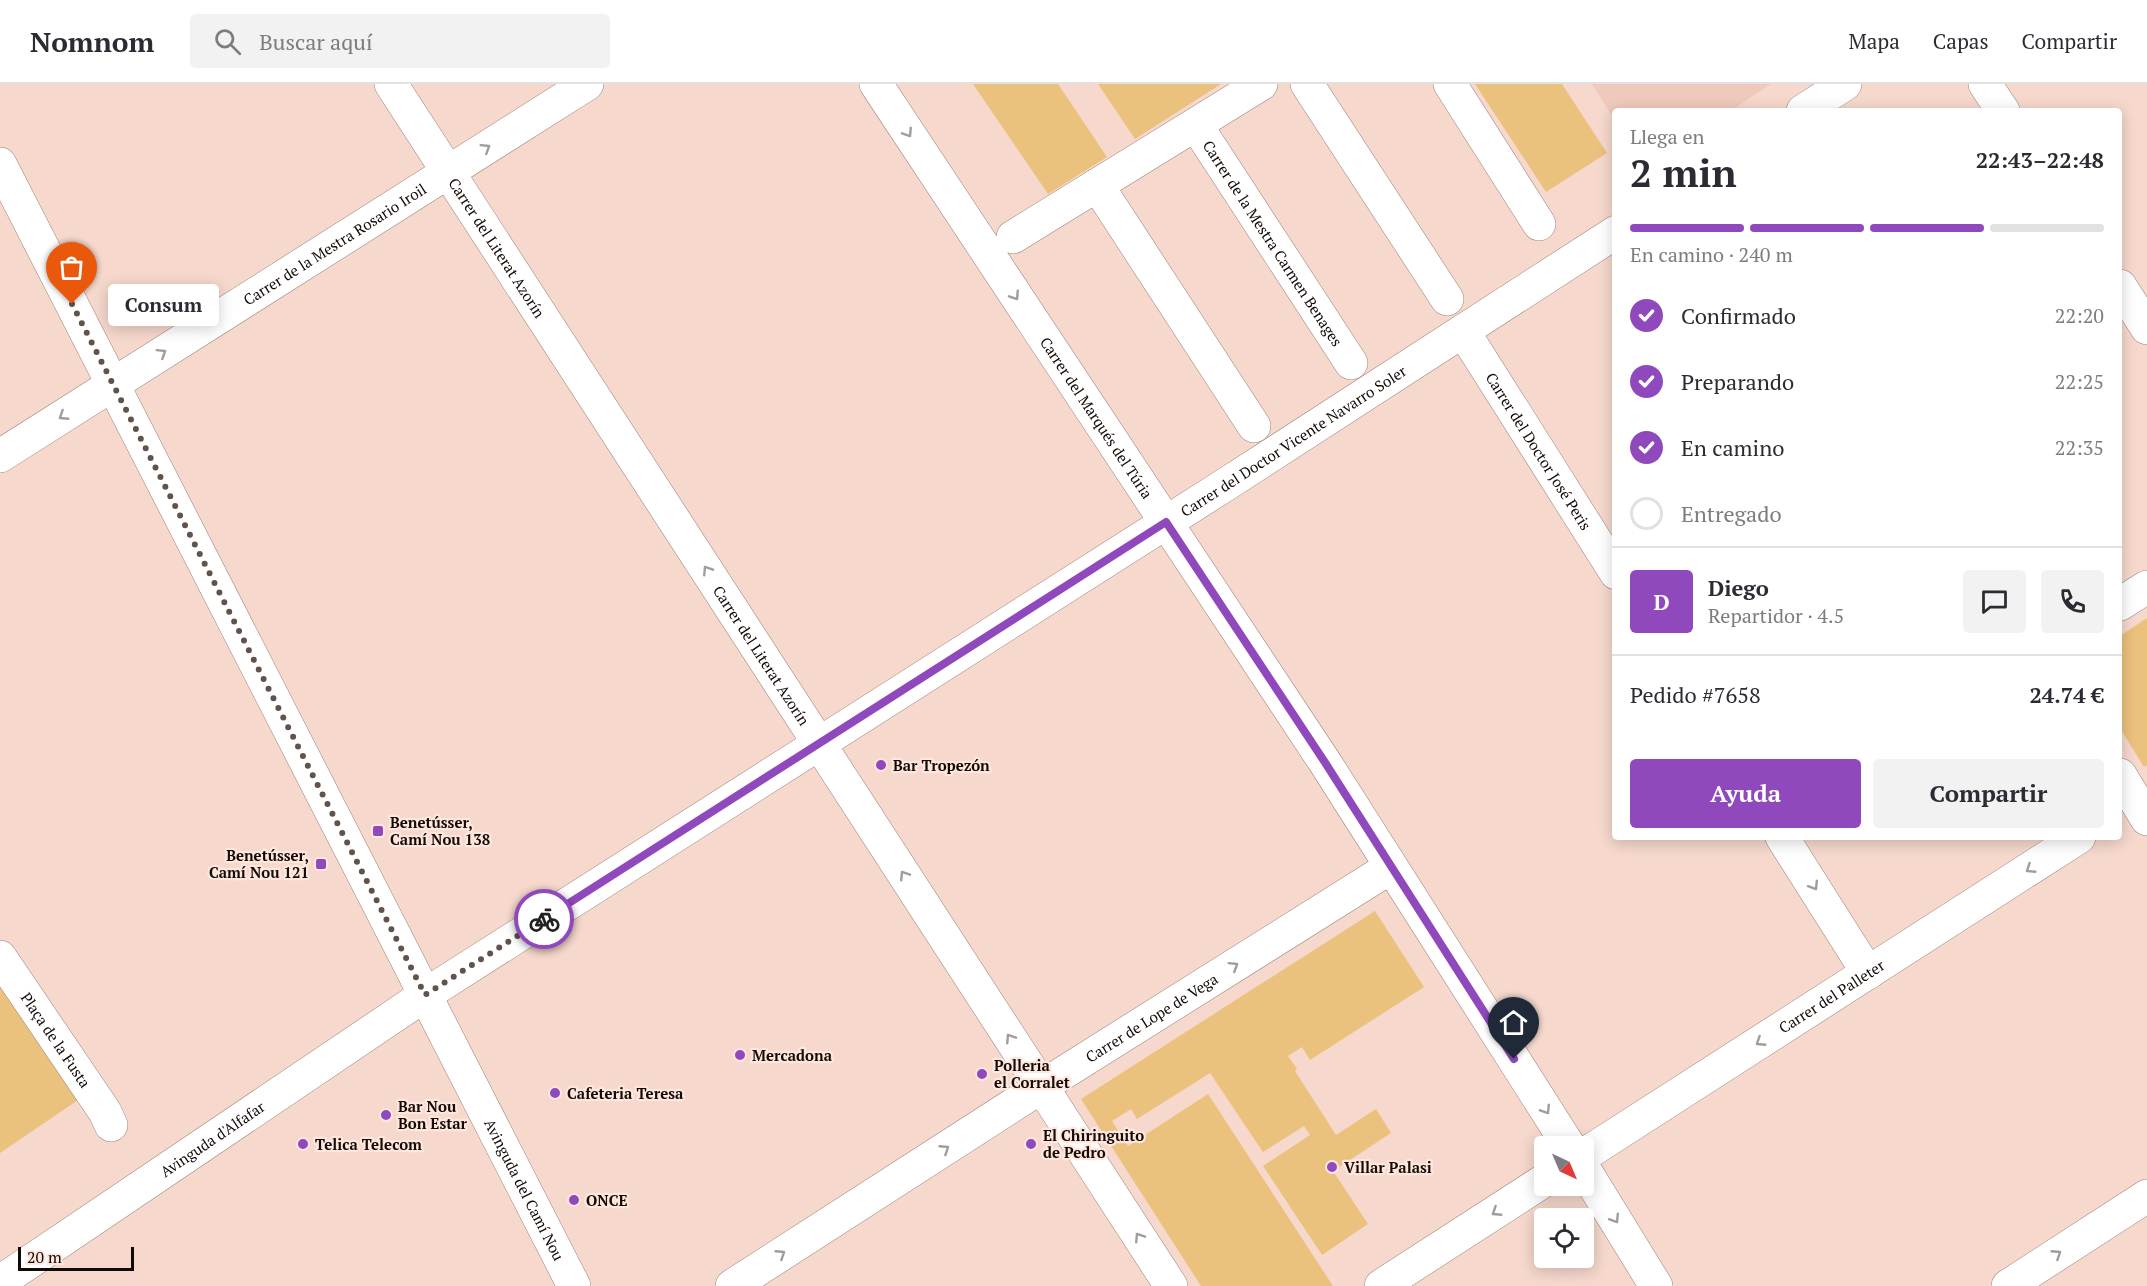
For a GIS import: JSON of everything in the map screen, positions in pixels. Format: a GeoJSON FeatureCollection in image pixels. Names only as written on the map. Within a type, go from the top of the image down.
{"type":"FeatureCollection","features":[{"type":"Feature","properties":{"kind":"street","name":"Carrer del Literat Azorín"},"geometry":{"type":"LineString","coordinates":[[391,84],[1171,1286]]}},
{"type":"Feature","properties":{"kind":"street","name":"Carrer de la Mestra Rosario Iroil"},"geometry":{"type":"LineString","coordinates":[[0,456],[587,84]]}},
{"type":"Feature","properties":{"kind":"street","name":"Carrer del Marqués del Túria"},"geometry":{"type":"LineString","coordinates":[[876,84],[1392,867],[1563,1136]]}},
{"type":"Feature","properties":{"kind":"street"},"geometry":{"type":"LineString","coordinates":[[1012,237],[1261,84]]}},
{"type":"Feature","properties":{"kind":"street"},"geometry":{"type":"LineString","coordinates":[[1307,84],[1447,299]]}},
{"type":"Feature","properties":{"kind":"street"},"geometry":{"type":"LineString","coordinates":[[1450,84],[1539,224]]}},
{"type":"Feature","properties":{"kind":"street"},"geometry":{"type":"LineString","coordinates":[[1808,108],[1845,84]]}},
{"type":"Feature","properties":{"kind":"street"},"geometry":{"type":"LineString","coordinates":[[1985,84],[2001,108]]}},
{"type":"Feature","properties":{"kind":"street","name":"Carrer de la Mestra Carmen Benages"},"geometry":{"type":"LineString","coordinates":[[1196,124],[1351,363]]}},
{"type":"Feature","properties":{"kind":"street","name":"Avinguda del Camí Nou"},"geometry":{"type":"LineString","coordinates":[[0,164],[574,1286]]}},
{"type":"Feature","properties":{"kind":"street"},"geometry":{"type":"LineString","coordinates":[[1097,185],[1254,426]]}},
{"type":"Feature","properties":{"kind":"street","name":"Carrer del Doctor Vicente Navarro Soler"},"geometry":{"type":"LineString","coordinates":[[425,995],[1612,235]]}},
{"type":"Feature","properties":{"kind":"street"},"geometry":{"type":"LineString","coordinates":[[2122,289],[2147,328]]}},
{"type":"Feature","properties":{"kind":"street","name":"Carrer del Doctor José Peris"},"geometry":{"type":"LineString","coordinates":[[1463,332],[1612,567]]}},
{"type":"Feature","properties":{"kind":"street"},"geometry":{"type":"LineString","coordinates":[[2122,603],[2147,587]]}},
{"type":"Feature","properties":{"kind":"street"},"geometry":{"type":"LineString","coordinates":[[1784,840],[1868,973]]}},
{"type":"Feature","properties":{"kind":"street","name":"Carrer del Palleter"},"geometry":{"type":"LineString","coordinates":[[1594,1149],[2074,840]]}},
{"type":"Feature","properties":{"kind":"street","name":"Carrer de Lope de Vega"},"geometry":{"type":"LineString","coordinates":[[732,1286],[1041,1087],[1392,867]]}},
{"type":"Feature","properties":{"kind":"street","name":"Plaça de la Fusta"},"geometry":{"type":"LineString","coordinates":[[0,957],[105,1112],[111,1125]]}},
{"type":"Feature","properties":{"kind":"street","name":"Avinguda d'Alfafar"},"geometry":{"type":"LineString","coordinates":[[0,1282],[425,995]]}},
{"type":"Feature","properties":{"kind":"street"},"geometry":{"type":"LineString","coordinates":[[1594,1185],[1656,1286]]}},
{"type":"Feature","properties":{"kind":"street"},"geometry":{"type":"LineString","coordinates":[[1381,1286],[1534,1187]]}},
{"type":"Feature","properties":{"kind":"street"},"geometry":{"type":"LineString","coordinates":[[2008,1286],[2147,1196]]}},
{"type":"Feature","properties":{"kind":"shaded area"},"geometry":{"type":"Polygon","coordinates":[[[973,84],[1058,84],[1107,157],[1048,194],[973,84]]]}},
{"type":"Feature","properties":{"kind":"shaded area"},"geometry":{"type":"Polygon","coordinates":[[[1098,84],[1221,84],[1135,139],[1098,84]]]}},
{"type":"Feature","properties":{"kind":"shaded area"},"geometry":{"type":"Polygon","coordinates":[[[1475,84],[1562,84],[1607,153],[1546,192],[1475,84]]]}},
{"type":"Feature","properties":{"kind":"shaded area"},"geometry":{"type":"Polygon","coordinates":[[[1592,84],[1771,84],[1735,108],[1612,108],[1612,116],[1592,84]]]}},
{"type":"Feature","properties":{"kind":"shaded area"},"geometry":{"type":"Polygon","coordinates":[[[2147,618],[2147,765],[2144,767],[2122,731],[2122,635],[2147,618]]]}},
{"type":"Feature","properties":{"kind":"shaded area"},"geometry":{"type":"Polygon","coordinates":[[[1375,911],[1424,987],[1310,1060],[1302,1047],[1288,1056],[1297,1069],[1295,1071],[1336,1135],[1376,1109],[1391,1133],[1333,1171],[1368,1224],[1322,1255],[1263,1166],[1310,1135],[1304,1126],[1263,1152],[1210,1073],[1137,1119],[1131,1109],[1112,1121],[1128,1146],[1208,1094],[1333,1286],[1201,1286],[1081,1099],[1375,911]]]}},
{"type":"Feature","properties":{"kind":"shaded area"},"geometry":{"type":"Polygon","coordinates":[[[0,985],[78,1100],[0,1153],[0,985]]]}},
{"type":"Feature","properties":{"kind":"way so far"},"geometry":{"type":"LineString","coordinates":[[72,304],[425,995],[544,919]]}},
{"type":"Feature","properties":{"kind":"place","name":"Consum"},"geometry":{"type":"Point","coordinates":[72,304]}},
{"type":"Feature","properties":{"kind":"place","name":"Bar Tropezón"},"geometry":{"type":"Point","coordinates":[881,765]}},
{"type":"Feature","properties":{"kind":"place","name":"Benetússer, Camí Nou 138"},"geometry":{"type":"Point","coordinates":[378,831]}},
{"type":"Feature","properties":{"kind":"place","name":"Benetússer, Camí Nou 121"},"geometry":{"type":"Point","coordinates":[321,864]}},
{"type":"Feature","properties":{"kind":"place","name":"Mercadona"},"geometry":{"type":"Point","coordinates":[740,1055]}},
{"type":"Feature","properties":{"kind":"place","name":"Polleria el Corralet"},"geometry":{"type":"Point","coordinates":[982,1074]}},
{"type":"Feature","properties":{"kind":"place","name":"Cafeteria Teresa"},"geometry":{"type":"Point","coordinates":[555,1093]}},
{"type":"Feature","properties":{"kind":"place","name":"Bar Nou Bon Estar"},"geometry":{"type":"Point","coordinates":[386,1115]}},
{"type":"Feature","properties":{"kind":"place","name":"Telica Telecom"},"geometry":{"type":"Point","coordinates":[303,1144]}},
{"type":"Feature","properties":{"kind":"place","name":"El Chiringuito de Pedro"},"geometry":{"type":"Point","coordinates":[1031,1144]}},
{"type":"Feature","properties":{"kind":"place","name":"Villar Palasi"},"geometry":{"type":"Point","coordinates":[1332,1167]}},
{"type":"Feature","properties":{"kind":"place","name":"ONCE"},"geometry":{"type":"Point","coordinates":[574,1200]}},
{"type":"Feature","properties":{"kind":"route"},"geometry":{"type":"LineString","coordinates":[[544,919],[1166,522],[1326,764],[1514,1059]]}}]}
